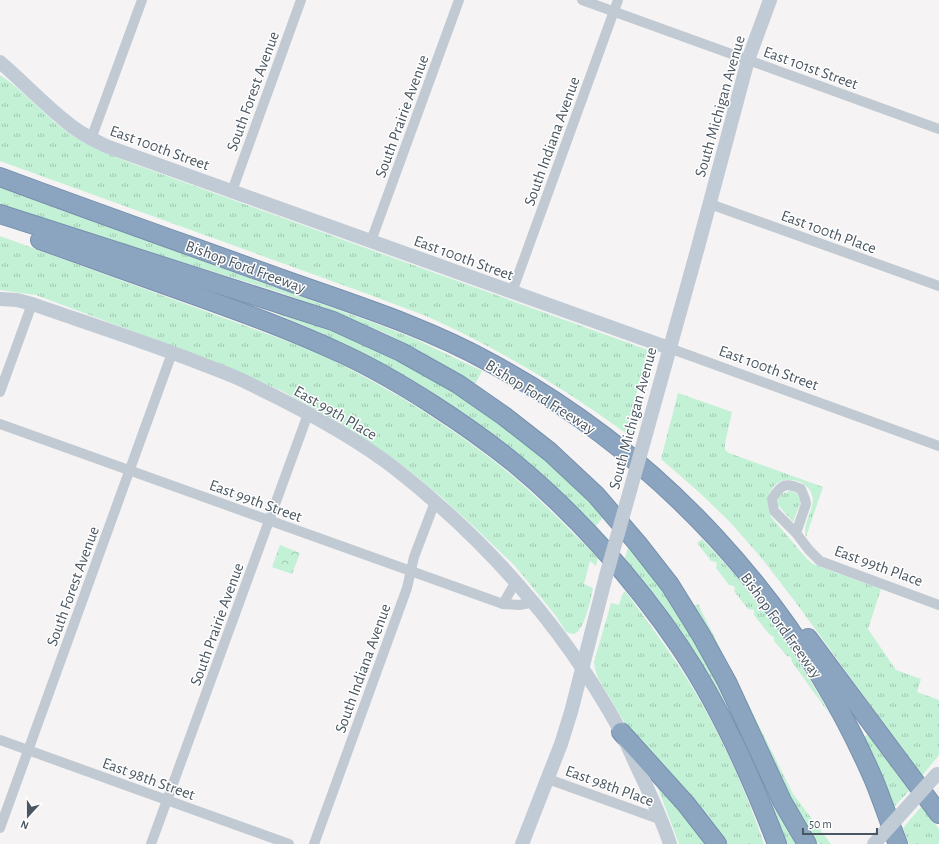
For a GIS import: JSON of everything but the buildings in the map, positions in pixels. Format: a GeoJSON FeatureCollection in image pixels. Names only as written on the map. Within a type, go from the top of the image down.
{"type":"FeatureCollection","features":[{"type":"Feature","properties":{"kind":"highway","name":"Bishop Ford Freeway"},"geometry":{"type":"LineString","coordinates":[[0,178],[365,308],[442,339],[488,361],[536,389],[576,415],[619,447],[669,490],[716,538],[769,601],[823,680],[846,723],[873,779],[898,844]]}},
{"type":"Feature","properties":{"kind":"highway"},"geometry":{"type":"LineString","coordinates":[[0,214],[333,321],[401,352],[458,384],[504,416],[550,452],[596,495],[638,544],[670,585],[728,682],[782,801],[807,844]]}},
{"type":"Feature","properties":{"kind":"highway"},"geometry":{"type":"LineString","coordinates":[[0,226],[235,310],[291,331],[347,355],[404,386],[465,425],[513,462],[553,498],[593,538],[638,591],[680,647],[706,688],[737,747],[763,806],[777,844]]}},
{"type":"Feature","properties":{"kind":"highway"},"geometry":{"type":"LineString","coordinates":[[716,538],[752,564],[790,612],[939,814]]}},
{"type":"Feature","properties":{"kind":"highway"},"geometry":{"type":"LineString","coordinates":[[621,732],[686,804],[717,844]]}},
{"type":"Feature","properties":{"kind":"street"},"geometry":{"type":"LineString","coordinates":[[91,139],[142,0]]}},
{"type":"Feature","properties":{"kind":"street","name":"South Forest Avenue"},"geometry":{"type":"LineString","coordinates":[[232,192],[301,0]]}},
{"type":"Feature","properties":{"kind":"street","name":"South Prairie Avenue"},"geometry":{"type":"LineString","coordinates":[[371,241],[459,0]]}},
{"type":"Feature","properties":{"kind":"street","name":"East 101st Street"},"geometry":{"type":"LineString","coordinates":[[582,0],[939,129]]}},
{"type":"Feature","properties":{"kind":"street","name":"South Indiana Avenue"},"geometry":{"type":"LineString","coordinates":[[512,292],[618,0]]}},
{"type":"Feature","properties":{"kind":"street","name":"South Michigan Avenue"},"geometry":{"type":"LineString","coordinates":[[522,844],[548,779],[571,712],[581,667],[710,204],[748,60],[770,0]]}},
{"type":"Feature","properties":{"kind":"street","name":"East 100th Street"},"geometry":{"type":"LineString","coordinates":[[0,62],[64,121],[91,139],[106,146],[939,446]]}},
{"type":"Feature","properties":{"kind":"street","name":"East 100th Place"},"geometry":{"type":"LineString","coordinates":[[710,204],[939,286]]}},
{"type":"Feature","properties":{"kind":"street","name":"East 99th Place"},"geometry":{"type":"LineString","coordinates":[[0,299],[17,300],[32,304],[172,353],[248,382],[308,414],[359,444],[396,469],[462,526],[516,581],[535,602],[553,626],[581,667],[621,732],[662,820],[670,844]]}},
{"type":"Feature","properties":{"kind":"street"},"geometry":{"type":"LineString","coordinates":[[0,392],[32,304]]}},
{"type":"Feature","properties":{"kind":"street","name":"South Forest Avenue"},"geometry":{"type":"LineString","coordinates":[[0,828],[172,353]]}},
{"type":"Feature","properties":{"kind":"street","name":"South Prairie Avenue"},"geometry":{"type":"LineString","coordinates":[[151,844],[308,414]]}},
{"type":"Feature","properties":{"kind":"street","name":"East 99th Street"},"geometry":{"type":"LineString","coordinates":[[0,424],[503,604],[519,605],[535,602]]}},
{"type":"Feature","properties":{"kind":"street","name":"East 99th Place"},"geometry":{"type":"LineString","coordinates":[[796,533],[806,504],[806,499],[801,489],[792,485],[785,485],[777,491],[772,499],[774,511],[796,533],[820,561],[939,605]]}},
{"type":"Feature","properties":{"kind":"street","name":"South Indiana Avenue"},"geometry":{"type":"LineString","coordinates":[[314,844],[407,588],[414,557],[434,502]]}},
{"type":"Feature","properties":{"kind":"street"},"geometry":{"type":"LineString","coordinates":[[503,604],[516,581]]}},
{"type":"Feature","properties":{"kind":"street","name":"East 98th Street"},"geometry":{"type":"LineString","coordinates":[[0,740],[289,844]]}},
{"type":"Feature","properties":{"kind":"street"},"geometry":{"type":"LineString","coordinates":[[874,844],[938,772]]}},
{"type":"Feature","properties":{"kind":"street","name":"East 98th Place"},"geometry":{"type":"LineString","coordinates":[[548,779],[662,820]]}},
{"type":"Feature","properties":{"kind":"green space"},"geometry":{"type":"Polygon","coordinates":[[[0,75],[15,86],[51,119],[74,137],[109,154],[648,350],[628,426],[633,431],[631,437],[584,404],[512,359],[461,332],[428,317],[0,161],[0,75]]]}},
{"type":"Feature","properties":{"kind":"green space"},"geometry":{"type":"Polygon","coordinates":[[[0,188],[377,324],[413,338],[482,371],[475,384],[422,352],[385,333],[321,307],[276,291],[0,206],[0,188]]]}},
{"type":"Feature","properties":{"kind":"green space"},"geometry":{"type":"Polygon","coordinates":[[[0,236],[284,340],[326,357],[376,383],[439,421],[499,465],[525,487],[598,558],[596,566],[590,561],[584,584],[593,588],[584,622],[580,628],[573,634],[566,632],[556,616],[515,566],[471,524],[401,464],[345,426],[282,391],[218,363],[36,295],[0,290],[0,236]]]}},
{"type":"Feature","properties":{"kind":"green space"},"geometry":{"type":"Polygon","coordinates":[[[273,311],[319,326],[364,344],[414,368],[438,382],[484,412],[529,445],[550,462],[604,516],[596,526],[550,482],[502,441],[432,392],[403,374],[273,311]]]}},
{"type":"Feature","properties":{"kind":"green space"},"geometry":{"type":"Polygon","coordinates":[[[678,393],[732,412],[725,443],[725,450],[729,453],[823,487],[806,537],[805,531],[813,498],[811,492],[802,483],[784,480],[777,483],[769,494],[768,509],[771,517],[813,564],[881,589],[868,629],[896,670],[921,679],[917,692],[939,700],[939,755],[922,776],[797,604],[759,555],[729,521],[661,459],[678,393]]]}},
{"type":"Feature","properties":{"kind":"green space"},"geometry":{"type":"Polygon","coordinates":[[[791,491],[796,493],[801,501],[793,522],[778,505],[778,499],[781,494],[791,491]]]}},
{"type":"Feature","properties":{"kind":"green space"},"geometry":{"type":"Polygon","coordinates":[[[702,539],[738,578],[763,609],[795,655],[831,716],[792,662],[791,657],[787,656],[774,641],[774,637],[769,634],[754,615],[754,610],[748,609],[734,591],[734,586],[729,585],[716,568],[716,562],[711,561],[697,543],[702,539]]]}},
{"type":"Feature","properties":{"kind":"green space"},"geometry":{"type":"Polygon","coordinates":[[[629,544],[666,594],[700,649],[730,709],[681,631],[625,558],[629,544]]]}},
{"type":"Feature","properties":{"kind":"green space"},"geometry":{"type":"Polygon","coordinates":[[[280,545],[300,553],[292,574],[272,567],[280,545]]]}},
{"type":"Feature","properties":{"kind":"green space"},"geometry":{"type":"Polygon","coordinates":[[[625,591],[674,658],[705,710],[738,776],[764,844],[723,844],[626,725],[598,678],[594,662],[611,603],[619,605],[625,591]]]}},
{"type":"Feature","properties":{"kind":"green space"},"geometry":{"type":"Polygon","coordinates":[[[698,604],[793,794],[831,844],[818,844],[788,793],[693,606],[698,604]]]}},
{"type":"Feature","properties":{"kind":"green space"},"geometry":{"type":"Polygon","coordinates":[[[868,734],[909,791],[894,807],[887,787],[864,737],[868,734]]]}},
{"type":"Feature","properties":{"kind":"green space"},"geometry":{"type":"Polygon","coordinates":[[[659,781],[708,844],[679,844],[656,783],[659,781]]]}},
{"type":"Feature","properties":{"kind":"green space"},"geometry":{"type":"Polygon","coordinates":[[[774,801],[795,844],[787,844],[772,802],[774,801]]]}},
{"type":"Feature","properties":{"kind":"green space"},"geometry":{"type":"Polygon","coordinates":[[[921,807],[939,829],[939,844],[909,844],[903,828],[921,807]]]}}]}
